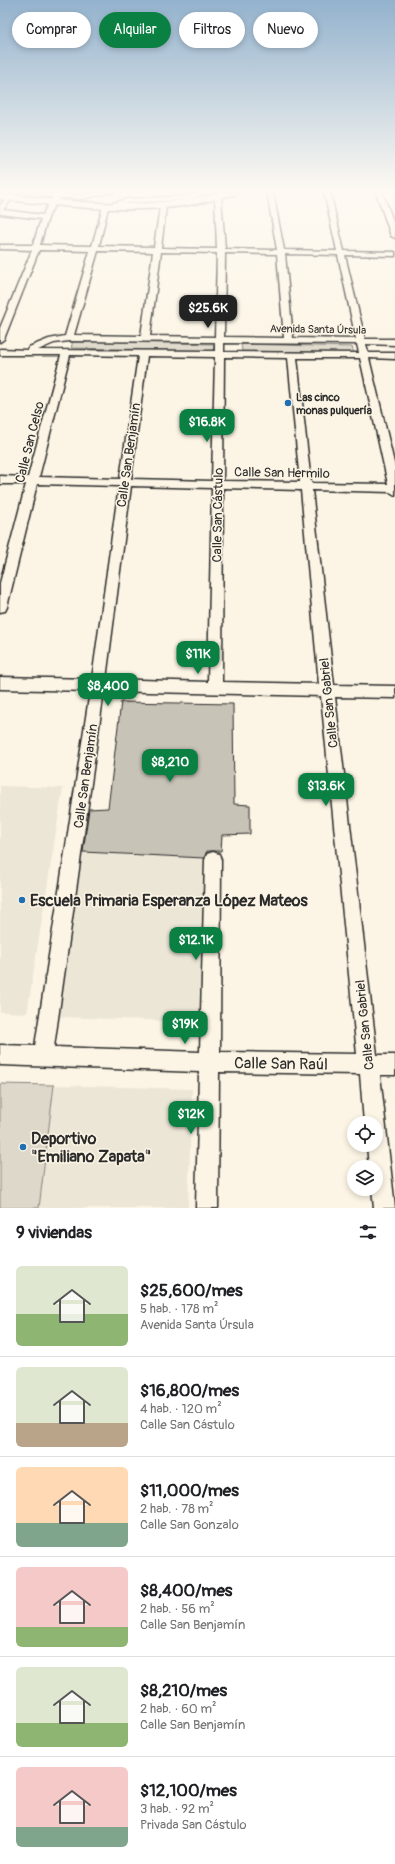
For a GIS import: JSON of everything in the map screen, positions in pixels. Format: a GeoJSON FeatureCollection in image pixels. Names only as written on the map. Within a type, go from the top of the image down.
{"type":"FeatureCollection","features":[{"type":"Feature","properties":{"kind":"street"},"geometry":{"type":"LineString","coordinates":[[0,339],[36,248]]}},
{"type":"Feature","properties":{"kind":"street"},"geometry":{"type":"LineString","coordinates":[[69,338],[96,248]]}},
{"type":"Feature","properties":{"kind":"street"},"geometry":{"type":"LineString","coordinates":[[107,248],[395,254]]}},
{"type":"Feature","properties":{"kind":"street"},"geometry":{"type":"LineString","coordinates":[[280,248],[289,341]]}},
{"type":"Feature","properties":{"kind":"street"},"geometry":{"type":"LineString","coordinates":[[340,248],[395,489]]}},
{"type":"Feature","properties":{"kind":"street","name":"Calle San Benjamín"},"geometry":{"type":"LineString","coordinates":[[43,1057],[98,685],[124,483],[157,250]]}},
{"type":"Feature","properties":{"kind":"street","name":"Calle San Cástulo"},"geometry":{"type":"LineString","coordinates":[[215,688],[221,251]]}},
{"type":"Feature","properties":{"kind":"street","name":"Avenida Santa Úrsula"},"geometry":{"type":"LineString","coordinates":[[27,351],[52,341],[69,338],[219,354],[395,356]]}},
{"type":"Feature","properties":{"kind":"street","name":"Avenida Santa Úrsula"},"geometry":{"type":"LineString","coordinates":[[0,352],[66,352],[220,340],[395,342]]}},
{"type":"Feature","properties":{"kind":"street","name":"Calle San Celso"},"geometry":{"type":"LineString","coordinates":[[0,608],[34,481],[66,352]]}},
{"type":"Feature","properties":{"kind":"street","name":"Calle San Gabriel"},"geometry":{"type":"LineString","coordinates":[[292,355],[374,1116]]}},
{"type":"Feature","properties":{"kind":"street","name":"Calle San Hermilo"},"geometry":{"type":"LineString","coordinates":[[0,480],[395,489]]}},
{"type":"Feature","properties":{"kind":"street"},"geometry":{"type":"LineString","coordinates":[[0,683],[395,692]]}},
{"type":"Feature","properties":{"kind":"street"},"geometry":{"type":"LineString","coordinates":[[207,1208],[213,860]]}},
{"type":"Feature","properties":{"kind":"street","name":"Calle San Raúl"},"geometry":{"type":"LineString","coordinates":[[0,1055],[209,1062],[395,1065]]}},
{"type":"Feature","properties":{"kind":"street"},"geometry":{"type":"LineString","coordinates":[[378,1152],[385,1208]]}},
{"type":"Feature","properties":{"kind":"shaded area"},"geometry":{"type":"Polygon","coordinates":[[[73,341],[214,344],[213,351],[71,348],[73,341]]]}},
{"type":"Feature","properties":{"kind":"shaded area"},"geometry":{"type":"Polygon","coordinates":[[[241,344],[352,347],[354,353],[242,351],[241,344]]]}},
{"type":"Feature","properties":{"kind":"shaded area","name":"Escuela Primaria Esperanza López Mateos"},"geometry":{"type":"Polygon","coordinates":[[[0,786],[63,788],[27,1013],[0,1012],[0,786]]]}},
{"type":"Feature","properties":{"kind":"shaded area"},"geometry":{"type":"Polygon","coordinates":[[[79,852],[206,858],[202,1022],[59,1017],[79,852]]]}},
{"type":"Feature","properties":{"kind":"shaded area","name":"Deportivo \"Emiliano Zapata\""},"geometry":{"type":"Polygon","coordinates":[[[0,1084],[54,1085],[39,1208],[0,1208],[0,1084]]]}},
{"type":"Feature","properties":{"kind":"shaded area"},"geometry":{"type":"Polygon","coordinates":[[[54,1085],[192,1089],[188,1208],[39,1208],[54,1085]]]}},
{"type":"Feature","properties":{"kind":"building"},"geometry":{"type":"Polygon","coordinates":[[[121,702],[233,704],[234,804],[250,805],[250,834],[222,835],[221,851],[207,851],[204,858],[83,852],[89,809],[108,808],[121,702]]]}},
{"type":"Feature","properties":{"kind":"place","name":"Las cinco monas pulquería"},"geometry":{"type":"Point","coordinates":[288,403]}},
{"type":"Feature","properties":{"kind":"place","name":"Escuela Primaria Esperanza López Mateos"},"geometry":{"type":"Point","coordinates":[22,900]}},
{"type":"Feature","properties":{"kind":"place","name":"Deportivo \"Emiliano Zapata\""},"geometry":{"type":"Point","coordinates":[23,1147]}}]}
